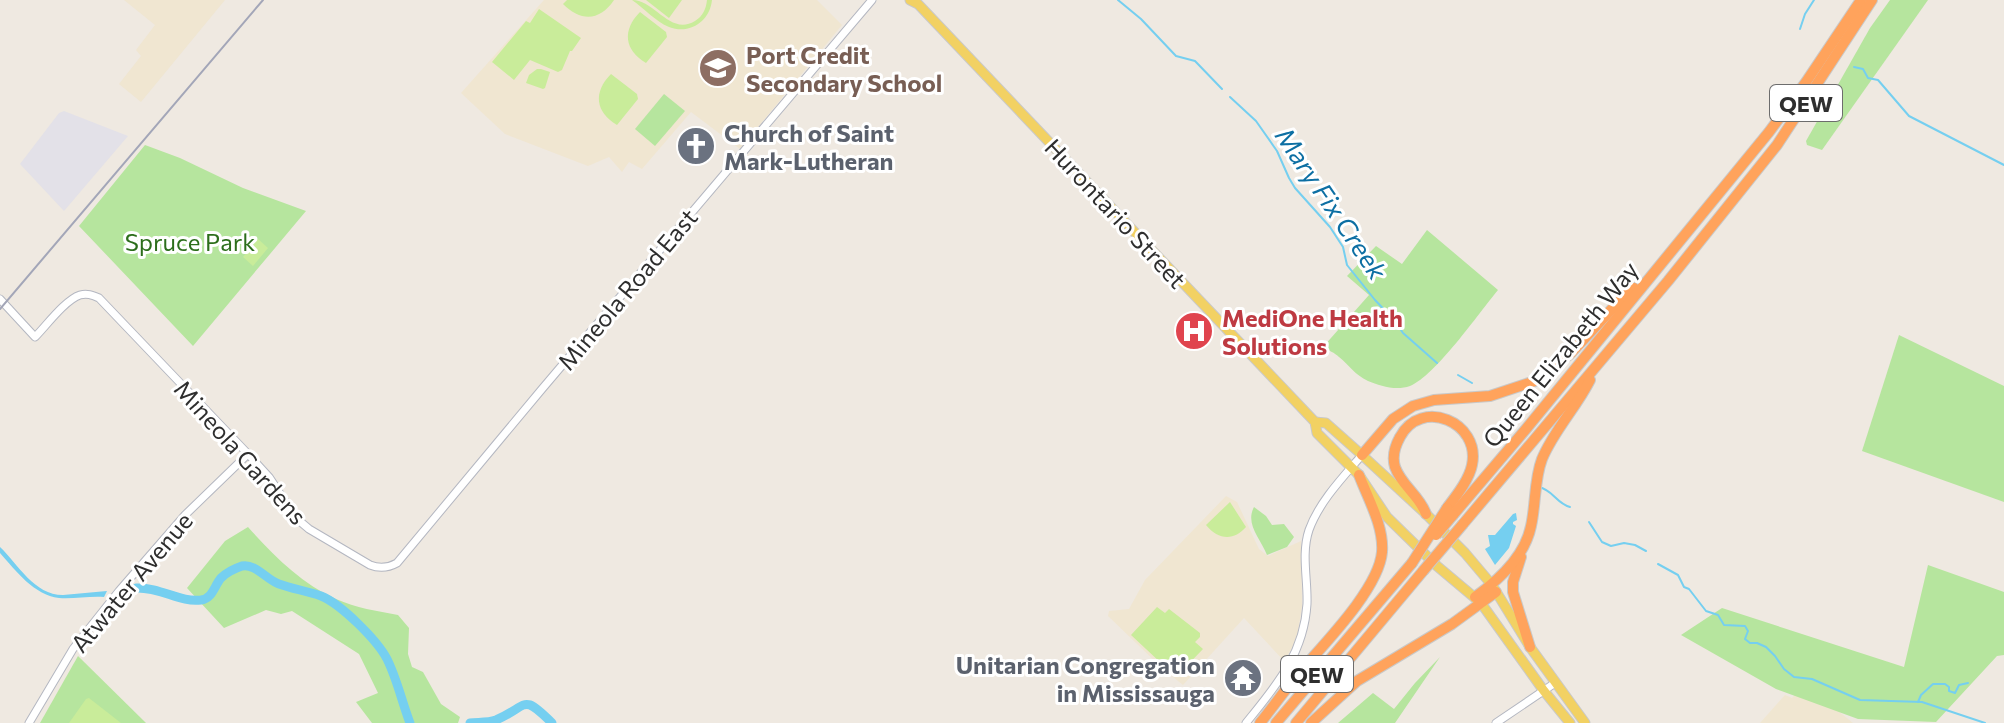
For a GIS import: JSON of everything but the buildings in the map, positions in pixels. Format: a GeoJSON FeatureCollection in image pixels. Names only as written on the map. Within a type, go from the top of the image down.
{"type":"FeatureCollection","features":[{"type":"Feature","properties":{"kind":"highway","name":"Queen Elizabeth Way"},"geometry":{"type":"LineString","coordinates":[[1276,723],[1412,563],[1450,512],[1526,429],[1769,132],[1861,0]]}},
{"type":"Feature","properties":{"kind":"highway","name":"Queen Elizabeth Way"},"geometry":{"type":"LineString","coordinates":[[1296,723],[1668,281],[1777,145],[1872,0]]}},
{"type":"Feature","properties":{"kind":"highway"},"geometry":{"type":"LineString","coordinates":[[1362,455],[1393,419],[1413,406],[1434,400],[1490,396],[1535,381],[1570,354],[1624,296],[1651,274]]}},
{"type":"Feature","properties":{"kind":"highway"},"geometry":{"type":"LineString","coordinates":[[1311,723],[1357,681],[1452,624],[1494,588],[1531,528],[1540,463],[1551,439],[1598,364]]}},
{"type":"Feature","properties":{"kind":"highway"},"geometry":{"type":"LineString","coordinates":[[1426,514],[1422,504],[1400,477],[1394,458],[1395,445],[1403,430],[1424,417],[1438,417],[1452,422],[1462,429],[1472,447],[1472,468],[1450,512]]}},
{"type":"Feature","properties":{"kind":"highway"},"geometry":{"type":"LineString","coordinates":[[1260,723],[1357,604],[1376,574],[1382,553],[1381,536],[1355,471]]}},
{"type":"Feature","properties":{"kind":"highway"},"geometry":{"type":"LineString","coordinates":[[1524,543],[1513,592],[1530,647]]}},
{"type":"Feature","properties":{"kind":"main road","name":"Hurontario Street"},"geometry":{"type":"LineString","coordinates":[[915,1],[1315,422],[1317,433],[1355,471],[1402,533],[1478,600],[1570,723]]}},
{"type":"Feature","properties":{"kind":"main road","name":"Hurontario Street"},"geometry":{"type":"LineString","coordinates":[[1315,422],[1326,423],[1465,553],[1494,588],[1530,647],[1585,723]]}},
{"type":"Feature","properties":{"kind":"street","name":"Mineola Road East"},"geometry":{"type":"LineString","coordinates":[[377,567],[397,563],[872,0]]}},
{"type":"Feature","properties":{"kind":"street","name":"Mineola Gardens"},"geometry":{"type":"LineString","coordinates":[[0,299],[35,337],[71,300],[81,294],[99,298],[269,477],[287,506],[303,523],[377,567]]}},
{"type":"Feature","properties":{"kind":"street","name":"Atwater Avenue"},"geometry":{"type":"LineString","coordinates":[[29,723],[69,656],[119,591],[185,515],[248,454]]}},
{"type":"Feature","properties":{"kind":"street"},"geometry":{"type":"LineString","coordinates":[[1246,723],[1280,679],[1300,639],[1307,605],[1306,545],[1317,513],[1355,471],[1362,455]]}},
{"type":"Feature","properties":{"kind":"street"},"geometry":{"type":"LineString","coordinates":[[1496,723],[1555,683]]}},
{"type":"Feature","properties":{"kind":"shaded area"},"geometry":{"type":"Polygon","coordinates":[[[124,0],[225,0],[141,102],[119,84],[141,56],[136,50],[155,25],[124,0]]]}},
{"type":"Feature","properties":{"kind":"shaded area"},"geometry":{"type":"Polygon","coordinates":[[[544,0],[817,0],[842,25],[740,149],[691,112],[642,169],[629,162],[622,172],[609,157],[588,166],[505,134],[461,93],[544,0]]]}},
{"type":"Feature","properties":{"kind":"shaded area"},"geometry":{"type":"Polygon","coordinates":[[[64,111],[128,136],[64,211],[20,164],[59,113],[64,111]]]}},
{"type":"Feature","properties":{"kind":"shaded area"},"geometry":{"type":"Polygon","coordinates":[[[1226,496],[1237,502],[1259,549],[1268,556],[1301,541],[1302,606],[1298,632],[1284,661],[1244,618],[1183,685],[1108,616],[1109,611],[1129,609],[1145,580],[1226,496]]]}},
{"type":"Feature","properties":{"kind":"shaded area"},"geometry":{"type":"Polygon","coordinates":[[[1805,684],[1853,723],[1760,723],[1785,695],[1792,698],[1805,684]]]}},
{"type":"Feature","properties":{"kind":"green space"},"geometry":{"type":"Polygon","coordinates":[[[567,0],[614,0],[603,12],[590,17],[570,10],[563,4],[567,0]]]}},
{"type":"Feature","properties":{"kind":"green space"},"geometry":{"type":"Polygon","coordinates":[[[632,0],[648,5],[670,21],[686,24],[700,17],[707,0],[712,0],[703,20],[691,28],[677,29],[664,25],[632,0]]]}},
{"type":"Feature","properties":{"kind":"green space"},"geometry":{"type":"Polygon","coordinates":[[[646,0],[682,0],[669,18],[646,0]]]}},
{"type":"Feature","properties":{"kind":"green space"},"geometry":{"type":"Polygon","coordinates":[[[1890,0],[1928,0],[1822,150],[1807,145],[1806,141],[1870,28],[1890,0]]]}},
{"type":"Feature","properties":{"kind":"green space"},"geometry":{"type":"Polygon","coordinates":[[[539,9],[581,38],[570,51],[562,70],[558,72],[530,60],[514,80],[492,62],[526,21],[530,23],[539,9]]]}},
{"type":"Feature","properties":{"kind":"green space"},"geometry":{"type":"Polygon","coordinates":[[[640,12],[666,32],[667,37],[646,63],[633,52],[628,39],[630,26],[640,12]]]}},
{"type":"Feature","properties":{"kind":"green space"},"geometry":{"type":"Polygon","coordinates":[[[537,69],[550,72],[543,89],[526,83],[529,75],[537,69]]]}},
{"type":"Feature","properties":{"kind":"green space"},"geometry":{"type":"Polygon","coordinates":[[[611,74],[637,94],[638,99],[617,125],[604,114],[599,101],[601,88],[611,74]]]}},
{"type":"Feature","properties":{"kind":"green space"},"geometry":{"type":"Polygon","coordinates":[[[664,94],[685,111],[655,146],[635,129],[664,94]]]}},
{"type":"Feature","properties":{"kind":"green space","name":"Spruce Park"},"geometry":{"type":"Polygon","coordinates":[[[145,145],[243,188],[306,211],[193,346],[79,226],[145,145]]]}},
{"type":"Feature","properties":{"kind":"green space"},"geometry":{"type":"Polygon","coordinates":[[[1427,230],[1498,290],[1444,357],[1420,380],[1399,388],[1378,385],[1359,376],[1323,347],[1369,295],[1347,276],[1376,246],[1402,264],[1427,230]]]}},
{"type":"Feature","properties":{"kind":"green space"},"geometry":{"type":"Polygon","coordinates":[[[258,239],[268,248],[253,266],[243,257],[258,239]]]}},
{"type":"Feature","properties":{"kind":"green space"},"geometry":{"type":"Polygon","coordinates":[[[1899,335],[2004,386],[2004,502],[1862,451],[1899,335]]]}},
{"type":"Feature","properties":{"kind":"green space"},"geometry":{"type":"Polygon","coordinates":[[[1230,502],[1246,527],[1236,535],[1226,537],[1216,534],[1206,525],[1230,502]]]}},
{"type":"Feature","properties":{"kind":"green space"},"geometry":{"type":"Polygon","coordinates":[[[1254,507],[1272,525],[1284,524],[1294,537],[1287,547],[1267,555],[1252,525],[1254,507]]]}},
{"type":"Feature","properties":{"kind":"green space"},"geometry":{"type":"Polygon","coordinates":[[[248,527],[289,568],[323,593],[351,605],[398,615],[409,628],[408,654],[412,667],[423,672],[441,704],[460,717],[458,723],[372,723],[356,702],[378,693],[359,654],[292,611],[281,614],[266,610],[224,628],[187,588],[225,541],[248,527]]]}},
{"type":"Feature","properties":{"kind":"green space"},"geometry":{"type":"Polygon","coordinates":[[[1928,565],[2004,592],[2004,655],[1997,656],[1936,722],[1858,719],[1776,689],[1681,635],[1722,608],[1904,667],[1928,565]]]}},
{"type":"Feature","properties":{"kind":"green space"},"geometry":{"type":"Polygon","coordinates":[[[1157,607],[1165,613],[1169,609],[1200,633],[1195,642],[1203,649],[1176,677],[1131,635],[1157,607]]]}},
{"type":"Feature","properties":{"kind":"green space"},"geometry":{"type":"Polygon","coordinates":[[[78,656],[146,723],[40,723],[78,656]]]}},
{"type":"Feature","properties":{"kind":"green space"},"geometry":{"type":"Polygon","coordinates":[[[1440,657],[1395,723],[1338,723],[1373,693],[1394,709],[1440,657]]]}},
{"type":"Feature","properties":{"kind":"green space"},"geometry":{"type":"Polygon","coordinates":[[[89,698],[121,723],[69,723],[89,698]]]}},
{"type":"Feature","properties":{"kind":"water"},"geometry":{"type":"Polygon","coordinates":[[[1516,513],[1517,520],[1513,524],[1516,526],[1509,548],[1495,565],[1485,549],[1490,546],[1488,535],[1495,535],[1516,513]]]}},
{"type":"Feature","properties":{"kind":"water"},"geometry":{"type":"Polygon","coordinates":[[[0,547],[43,590],[63,595],[107,591],[104,597],[50,596],[19,574],[0,553],[0,547]]]}},
{"type":"Feature","properties":{"kind":"waterway","name":"Mary Fix Creek"},"geometry":{"type":"LineString","coordinates":[[1118,0],[1176,56],[1195,61],[1222,89]]}},
{"type":"Feature","properties":{"kind":"waterway"},"geometry":{"type":"LineString","coordinates":[[1800,29],[1814,0]]}},
{"type":"Feature","properties":{"kind":"waterway"},"geometry":{"type":"LineString","coordinates":[[1854,67],[1863,69],[1868,78],[1878,80],[1909,116],[2004,165]]}},
{"type":"Feature","properties":{"kind":"waterway","name":"Mary Fix Creek"},"geometry":{"type":"LineString","coordinates":[[1230,97],[1256,121],[1277,151],[1295,188],[1330,227],[1343,247],[1347,265],[1403,333],[1437,363]]}},
{"type":"Feature","properties":{"kind":"waterway","name":"Mary Fix Creek"},"geometry":{"type":"LineString","coordinates":[[1458,375],[1472,383]]}},
{"type":"Feature","properties":{"kind":"waterway","name":"Mary Fix Creek"},"geometry":{"type":"LineString","coordinates":[[1539,487],[1570,507]]}},
{"type":"Feature","properties":{"kind":"waterway","name":"Mary Fix Creek"},"geometry":{"type":"LineString","coordinates":[[1589,522],[1602,542],[1611,546],[1624,543],[1635,545],[1646,551]]}},
{"type":"Feature","properties":{"kind":"waterway","name":"Mary Fix Creek"},"geometry":{"type":"LineString","coordinates":[[1658,564],[1678,575],[1684,587],[1706,611],[1718,615],[1724,625],[1745,626],[1748,631],[1745,639],[1766,647],[1794,677],[1812,679],[1860,700],[1922,702],[1985,723]]}},
{"type":"Feature","properties":{"kind":"waterway"},"geometry":{"type":"LineString","coordinates":[[136,588],[201,600],[211,594],[223,576],[247,566],[279,584],[321,596],[348,614],[382,651],[394,674],[410,723]]}},
{"type":"Feature","properties":{"kind":"waterway"},"geometry":{"type":"LineString","coordinates":[[1918,702],[1933,684],[1945,684],[1949,691],[1955,693],[1959,685],[1968,683]]}},
{"type":"Feature","properties":{"kind":"waterway"},"geometry":{"type":"LineString","coordinates":[[470,723],[496,720],[525,705],[535,707],[552,723]]}},
{"type":"Feature","properties":{"kind":"railway"},"geometry":{"type":"LineString","coordinates":[[0,309],[263,0]]}},
{"type":"Feature","properties":{"kind":"place","name":"Port Credit Secondary School"},"geometry":{"type":"Point","coordinates":[718,68]}},
{"type":"Feature","properties":{"kind":"place","name":"Church of Saint Mark-Lutheran"},"geometry":{"type":"Point","coordinates":[696,146]}},
{"type":"Feature","properties":{"kind":"place","name":"MediOne Health Solutions"},"geometry":{"type":"Point","coordinates":[1194,331]}},
{"type":"Feature","properties":{"kind":"place","name":"Unitarian Congregation in Mississauga"},"geometry":{"type":"Point","coordinates":[1243,678]}}]}
